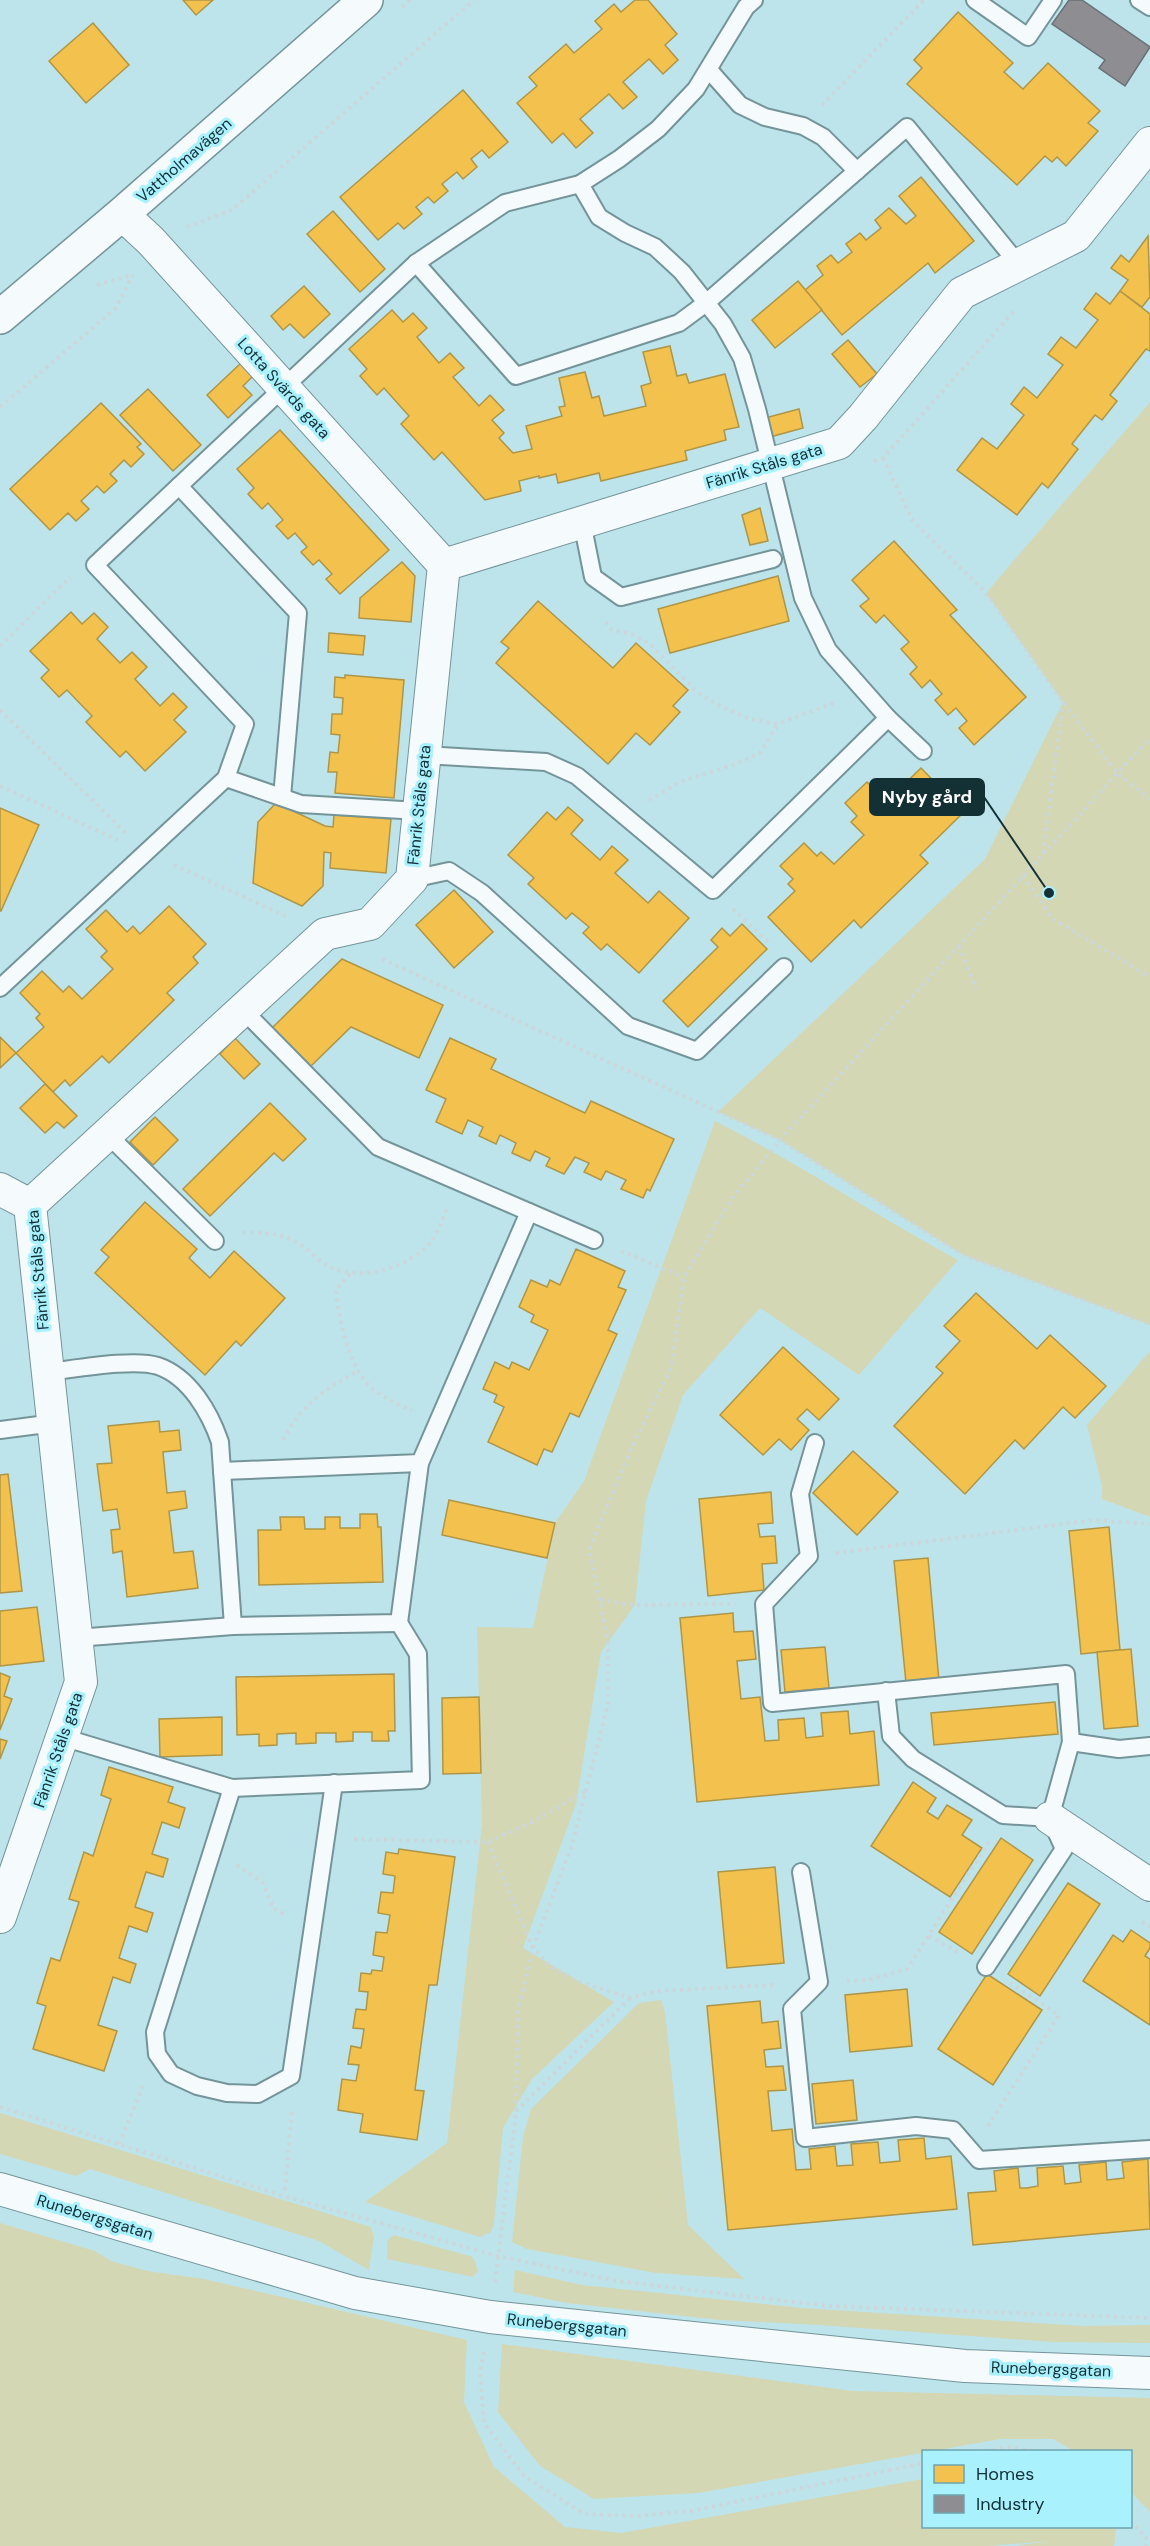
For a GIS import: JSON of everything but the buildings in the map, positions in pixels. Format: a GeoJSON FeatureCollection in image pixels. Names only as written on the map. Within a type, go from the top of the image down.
{"type":"FeatureCollection","features":[{"type":"Feature","properties":{"kind":"main road","name":"Vattholmavägen"},"geometry":{"type":"LineString","coordinates":[[0,317],[122,214],[366,0]]}},
{"type":"Feature","properties":{"kind":"street","name":"Fänrik Ståls gata"},"geometry":{"type":"LineString","coordinates":[[0,1917],[81,1682],[30,1205],[325,934],[370,924],[412,879],[444,565],[838,443],[863,417],[962,293],[1076,236],[1150,143]]}},
{"type":"Feature","properties":{"kind":"street","name":"Lotta Svärds gata"},"geometry":{"type":"LineString","coordinates":[[122,214],[151,241],[444,565]]}},
{"type":"Feature","properties":{"kind":"street"},"geometry":{"type":"LineString","coordinates":[[0,1189],[30,1205]]}},
{"type":"Feature","properties":{"kind":"street"},"geometry":{"type":"LineString","coordinates":[[1050,1818],[1150,1885]]}},
{"type":"Feature","properties":{"kind":"street","name":"Runebergsgatan"},"geometry":{"type":"LineString","coordinates":[[0,2189],[355,2293],[490,2317],[964,2366],[1150,2373]]}},
{"type":"Feature","properties":{"kind":"lane"},"geometry":{"type":"LineString","coordinates":[[0,988],[226,778],[245,724],[95,566],[416,263],[505,203],[580,184],[619,159],[658,129],[696,89],[746,8],[754,0]]}},
{"type":"Feature","properties":{"kind":"lane"},"geometry":{"type":"LineString","coordinates":[[975,0],[1028,36],[1053,0]]}},
{"type":"Feature","properties":{"kind":"lane"},"geometry":{"type":"LineString","coordinates":[[1139,0],[1150,7]]}},
{"type":"Feature","properties":{"kind":"lane"},"geometry":{"type":"LineString","coordinates":[[709,70],[740,105],[765,117],[803,126],[823,137],[856,171]]}},
{"type":"Feature","properties":{"kind":"lane"},"geometry":{"type":"LineString","coordinates":[[416,263],[516,375],[679,323],[706,303],[907,127],[1019,265]]}},
{"type":"Feature","properties":{"kind":"lane"},"geometry":{"type":"LineString","coordinates":[[580,184],[599,217],[625,233],[655,247],[682,272],[723,324],[742,358],[771,464],[803,598],[828,650],[888,718],[923,751]]}},
{"type":"Feature","properties":{"kind":"lane"},"geometry":{"type":"LineString","coordinates":[[180,486],[298,613],[282,797]]}},
{"type":"Feature","properties":{"kind":"lane"},"geometry":{"type":"LineString","coordinates":[[582,522],[593,577],[621,597],[773,558]]}},
{"type":"Feature","properties":{"kind":"lane"},"geometry":{"type":"LineString","coordinates":[[424,755],[546,762],[578,776],[713,890],[888,718]]}},
{"type":"Feature","properties":{"kind":"lane"},"geometry":{"type":"LineString","coordinates":[[226,778],[302,804],[419,811]]}},
{"type":"Feature","properties":{"kind":"lane"},"geometry":{"type":"LineString","coordinates":[[412,879],[449,871],[482,893],[628,1026],[697,1052],[783,967]]}},
{"type":"Feature","properties":{"kind":"lane"},"geometry":{"type":"LineString","coordinates":[[243,1010],[378,1147],[594,1240]]}},
{"type":"Feature","properties":{"kind":"lane"},"geometry":{"type":"LineString","coordinates":[[107,1134],[214,1241]]}},
{"type":"Feature","properties":{"kind":"lane"},"geometry":{"type":"LineString","coordinates":[[62,1737],[232,1788],[421,1780],[418,1654],[399,1623],[420,1463],[529,1212]]}},
{"type":"Feature","properties":{"kind":"lane"},"geometry":{"type":"LineString","coordinates":[[48,1372],[122,1363],[158,1366],[188,1385],[212,1420],[220,1442],[233,1626]]}},
{"type":"Feature","properties":{"kind":"lane"},"geometry":{"type":"LineString","coordinates":[[0,1430],[54,1423]]}},
{"type":"Feature","properties":{"kind":"lane"},"geometry":{"type":"LineString","coordinates":[[815,1443],[800,1494],[809,1556],[764,1604],[772,1703],[1066,1674],[1071,1742],[1050,1818],[1064,1849],[986,1967]]}},
{"type":"Feature","properties":{"kind":"lane"},"geometry":{"type":"LineString","coordinates":[[222,1471],[420,1463]]}},
{"type":"Feature","properties":{"kind":"lane"},"geometry":{"type":"LineString","coordinates":[[76,1638],[233,1626],[399,1623]]}},
{"type":"Feature","properties":{"kind":"lane"},"geometry":{"type":"LineString","coordinates":[[886,1691],[891,1736],[914,1759],[1003,1815],[1050,1818]]}},
{"type":"Feature","properties":{"kind":"lane"},"geometry":{"type":"LineString","coordinates":[[1071,1742],[1119,1749],[1150,1746]]}},
{"type":"Feature","properties":{"kind":"lane"},"geometry":{"type":"LineString","coordinates":[[232,1788],[155,2032],[157,2054],[171,2074],[198,2086],[227,2093],[258,2094],[291,2076],[334,1783]]}},
{"type":"Feature","properties":{"kind":"lane"},"geometry":{"type":"LineString","coordinates":[[801,1872],[819,1982],[792,2009],[805,2138],[916,2126],[953,2130],[979,2160],[1150,2149]]}},
{"type":"Feature","properties":{"kind":"path"},"geometry":{"type":"LineString","coordinates":[[0,407],[115,309],[151,241],[232,210],[474,0]]}},
{"type":"Feature","properties":{"kind":"path"},"geometry":{"type":"LineString","coordinates":[[803,126],[843,80],[924,0]]}},
{"type":"Feature","properties":{"kind":"path"},"geometry":{"type":"LineString","coordinates":[[863,417],[912,520],[986,593],[1063,702],[1117,773],[1150,799]]}},
{"type":"Feature","properties":{"kind":"path"},"geometry":{"type":"LineString","coordinates":[[0,646],[75,572],[95,566]]}},
{"type":"Feature","properties":{"kind":"path"},"geometry":{"type":"LineString","coordinates":[[601,584],[602,616],[610,629],[634,635],[651,645],[697,692],[722,707],[750,719],[778,724],[833,704],[858,685]]}},
{"type":"Feature","properties":{"kind":"path"},"geometry":{"type":"LineString","coordinates":[[1043,854],[1063,702]]}},
{"type":"Feature","properties":{"kind":"path"},"geometry":{"type":"LineString","coordinates":[[0,710],[146,853]]}},
{"type":"Feature","properties":{"kind":"path"},"geometry":{"type":"LineString","coordinates":[[629,819],[651,798],[682,782],[736,764],[760,753],[778,724]]}},
{"type":"Feature","properties":{"kind":"path"},"geometry":{"type":"LineString","coordinates":[[922,2463],[692,2511],[636,2516],[585,2514],[525,2477],[484,2423],[480,2372],[490,2317],[516,2112],[518,2011],[533,1948],[572,1845],[588,1790],[608,1704],[608,1641],[590,1550],[630,1449],[671,1368],[684,1277],[730,1201],[780,1140],[1150,738]]}},
{"type":"Feature","properties":{"kind":"path"},"geometry":{"type":"LineString","coordinates":[[0,786],[780,1140],[963,1255],[1150,1323]]}},
{"type":"Feature","properties":{"kind":"path"},"geometry":{"type":"LineString","coordinates":[[1023,876],[1052,918],[1150,977]]}},
{"type":"Feature","properties":{"kind":"path"},"geometry":{"type":"LineString","coordinates":[[713,890],[783,956],[783,967]]}},
{"type":"Feature","properties":{"kind":"path"},"geometry":{"type":"LineString","coordinates":[[959,946],[976,989]]}},
{"type":"Feature","properties":{"kind":"path"},"geometry":{"type":"LineString","coordinates":[[214,1241],[241,1233],[268,1231],[299,1244],[326,1265],[350,1274],[389,1269],[413,1258],[432,1240],[458,1181]]}},
{"type":"Feature","properties":{"kind":"path"},"geometry":{"type":"LineString","coordinates":[[594,1240],[684,1277]]}},
{"type":"Feature","properties":{"kind":"path"},"geometry":{"type":"LineString","coordinates":[[350,1274],[336,1290],[339,1318],[365,1381],[386,1398],[437,1422]]}},
{"type":"Feature","properties":{"kind":"path"},"geometry":{"type":"LineString","coordinates":[[275,1469],[279,1448],[292,1422],[315,1396],[359,1370]]}},
{"type":"Feature","properties":{"kind":"path"},"geometry":{"type":"LineString","coordinates":[[809,1556],[1094,1520],[1150,1524]]}},
{"type":"Feature","properties":{"kind":"path"},"geometry":{"type":"LineString","coordinates":[[600,1600],[635,1605],[764,1604]]}},
{"type":"Feature","properties":{"kind":"path"},"geometry":{"type":"LineString","coordinates":[[326,1838],[488,1842],[530,1823],[588,1790]]}},
{"type":"Feature","properties":{"kind":"path"},"geometry":{"type":"LineString","coordinates":[[488,1842],[533,1948]]}},
{"type":"Feature","properties":{"kind":"path"},"geometry":{"type":"LineString","coordinates":[[211,1854],[240,1867],[263,1883],[273,1908],[313,1927]]}},
{"type":"Feature","properties":{"kind":"path"},"geometry":{"type":"LineString","coordinates":[[929,1936],[986,1967],[1059,2015],[972,2151]]}},
{"type":"Feature","properties":{"kind":"path"},"geometry":{"type":"LineString","coordinates":[[516,2112],[630,1998]]}},
{"type":"Feature","properties":{"kind":"path"},"geometry":{"type":"LineString","coordinates":[[120,2144],[157,2054]]}},
{"type":"Feature","properties":{"kind":"path"},"geometry":{"type":"LineString","coordinates":[[285,2190],[294,2091],[291,2076]]}},
{"type":"Feature","properties":{"kind":"path"},"geometry":{"type":"LineString","coordinates":[[0,2107],[280,2195],[498,2256],[617,2281],[829,2306],[1150,2318]]}},
{"type":"Feature","properties":{"kind":"path"},"geometry":{"type":"LineString","coordinates":[[986,2450],[1012,2447],[1028,2450]]}},
{"type":"Feature","properties":{"kind":"path"},"geometry":{"type":"LineString","coordinates":[[1132,2522],[1146,2537],[1146,2546]]}},
{"type":"Feature","properties":{"kind":"green space"},"geometry":{"type":"Polygon","coordinates":[[[1150,402],[1150,1325],[963,1255],[780,1140],[718,1112],[985,859],[1063,702],[986,593],[1150,402]]]}},
{"type":"Feature","properties":{"kind":"green space"},"geometry":{"type":"Polygon","coordinates":[[[715,1121],[958,1260],[859,1375],[760,1308],[683,1395],[646,1501],[635,1605],[601,1652],[576,1804],[523,1948],[614,2002],[532,2079],[503,2128],[494,2224],[491,2232],[480,2237],[365,2202],[447,2143],[482,1824],[477,1627],[533,1628],[555,1523],[584,1481],[715,1121]]]}},
{"type":"Feature","properties":{"kind":"green space"},"geometry":{"type":"Polygon","coordinates":[[[1150,1351],[1150,1517],[1102,1499],[1102,1486],[1087,1425],[1150,1351]]]}},
{"type":"Feature","properties":{"kind":"green space"},"geometry":{"type":"Polygon","coordinates":[[[661,2000],[665,2012],[688,2225],[744,2279],[656,2273],[527,2249],[512,2242],[523,2137],[531,2109],[639,2003],[661,2000]]]}},
{"type":"Feature","properties":{"kind":"green space"},"geometry":{"type":"Polygon","coordinates":[[[0,2113],[371,2227],[374,2237],[369,2270],[319,2241],[90,2169],[76,2176],[0,2154],[0,2113]]]}},
{"type":"Feature","properties":{"kind":"green space"},"geometry":{"type":"Polygon","coordinates":[[[0,2223],[95,2251],[111,2261],[147,2271],[204,2279],[467,2340],[464,2402],[494,2467],[565,2527],[621,2533],[922,2479],[922,2528],[1116,2528],[1114,2546],[1014,2546],[1049,2541],[989,2546],[0,2546],[0,2223]]]}},
{"type":"Feature","properties":{"kind":"green space"},"geometry":{"type":"Polygon","coordinates":[[[394,2235],[473,2257],[478,2271],[473,2277],[387,2259],[387,2241],[394,2235]]]}},
{"type":"Feature","properties":{"kind":"green space"},"geometry":{"type":"Polygon","coordinates":[[[515,2270],[582,2285],[802,2308],[1083,2326],[1150,2325],[1150,2343],[1053,2342],[720,2320],[567,2303],[513,2292],[515,2270]]]}},
{"type":"Feature","properties":{"kind":"green space"},"geometry":{"type":"Polygon","coordinates":[[[502,2344],[853,2391],[1150,2398],[1150,2512],[1132,2493],[1132,2450],[1072,2450],[1053,2439],[1000,2439],[938,2450],[922,2450],[922,2453],[698,2493],[594,2499],[540,2466],[498,2412],[502,2344]]]}},
{"type":"Feature","properties":{"kind":"place","name":"Nyby gård"},"geometry":{"type":"Point","coordinates":[1049,893]}}]}
